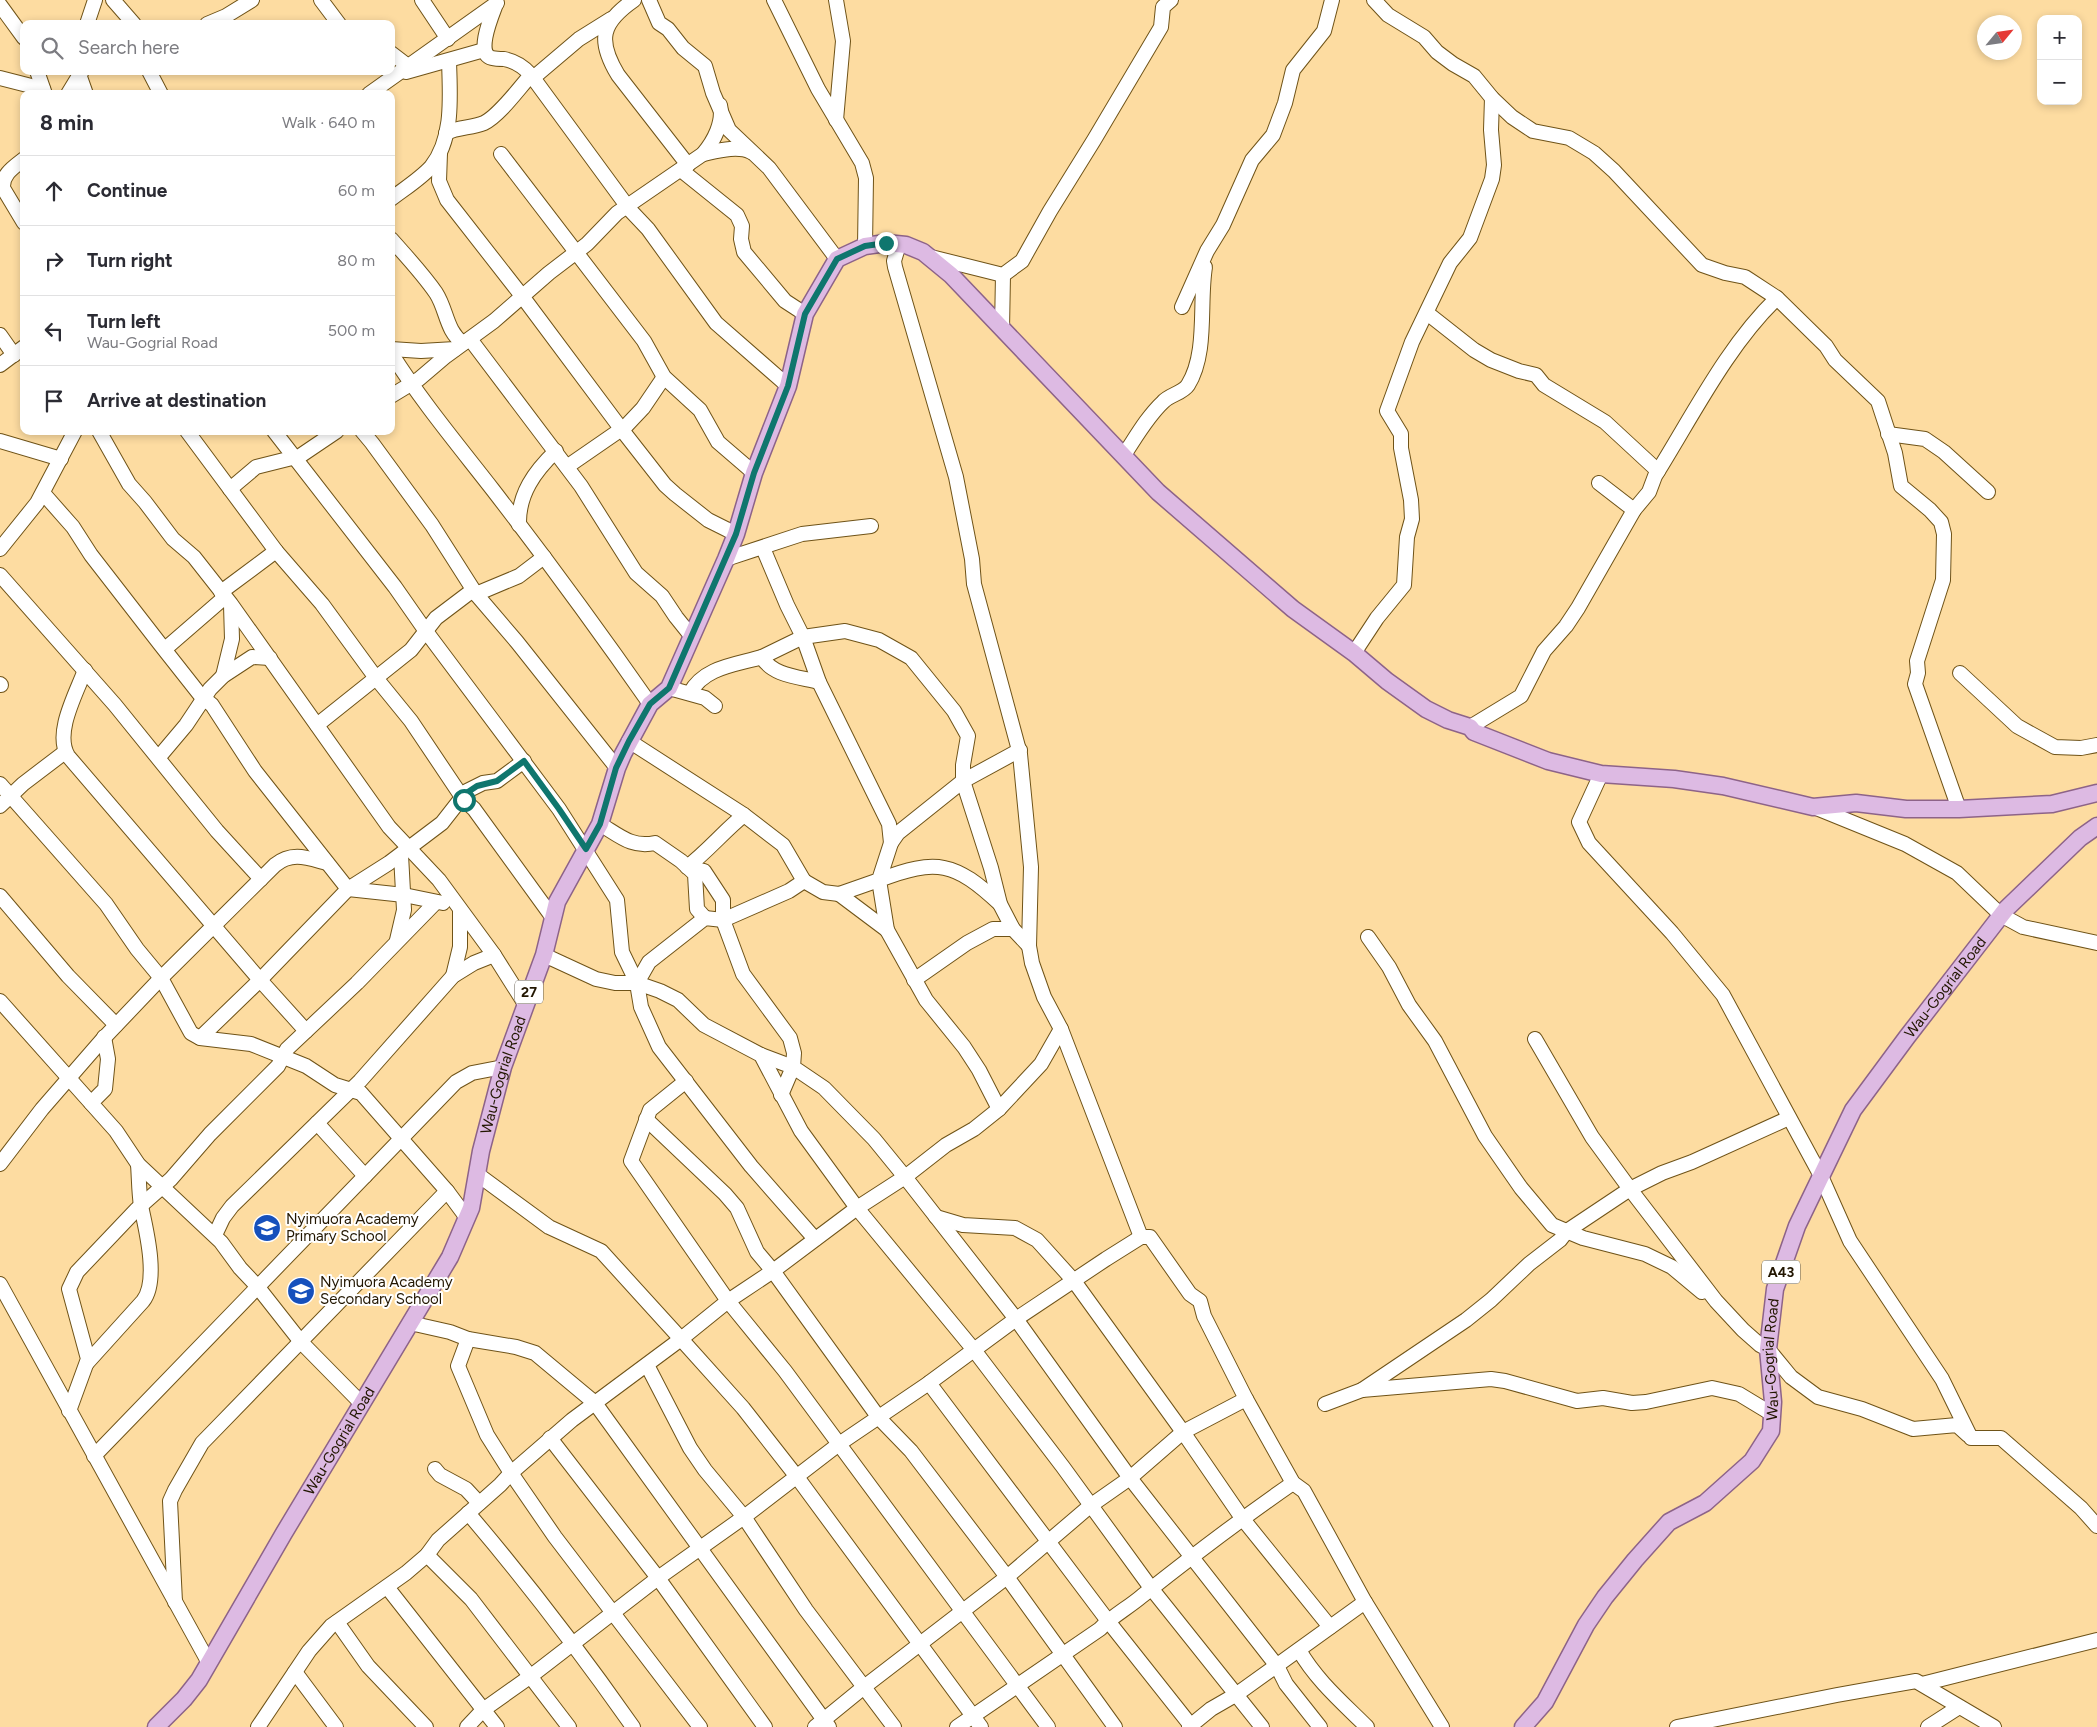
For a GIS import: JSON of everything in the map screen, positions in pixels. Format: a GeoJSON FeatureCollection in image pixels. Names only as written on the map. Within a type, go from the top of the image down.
{"type":"FeatureCollection","features":[{"type":"Feature","properties":{"kind":"main road"},"geometry":{"type":"LineString","coordinates":[[837,259],[865,246],[886,243],[914,247],[931,257],[951,275],[1158,492],[1293,609],[1354,653],[1387,681],[1426,709],[1448,720],[1470,727],[1474,732],[1548,762],[1601,774],[1674,779],[1723,786],[1813,806],[1856,803],[1906,809],[1959,809],[2052,804],[2097,793]]}},
{"type":"Feature","properties":{"kind":"main road","name":"Wau-Gogrial Road"},"geometry":{"type":"LineString","coordinates":[[156,1727],[189,1693],[209,1663],[450,1256],[467,1218],[478,1174],[481,1151],[503,1067],[544,955],[557,902],[600,824],[616,768],[629,741],[650,704],[669,688],[726,559],[736,534],[754,473],[788,386],[805,314],[837,259]]}},
{"type":"Feature","properties":{"kind":"main road","name":"Wau-Gogrial Road"},"geometry":{"type":"LineString","coordinates":[[1523,1727],[1544,1702],[1586,1625],[1605,1597],[1669,1522],[1705,1503],[1752,1460],[1771,1431],[1773,1402],[1768,1349],[1775,1289],[1796,1226],[1854,1110],[1906,1038],[2001,915],[2080,838],[2097,826]]}},
{"type":"Feature","properties":{"kind":"street"},"geometry":{"type":"LineString","coordinates":[[88,20],[95,0]]}},
{"type":"Feature","properties":{"kind":"street"},"geometry":{"type":"LineString","coordinates":[[113,0],[130,20]]}},
{"type":"Feature","properties":{"kind":"street"},"geometry":{"type":"LineString","coordinates":[[216,20],[252,0]]}},
{"type":"Feature","properties":{"kind":"street"},"geometry":{"type":"LineString","coordinates":[[321,0],[336,20]]}},
{"type":"Feature","properties":{"kind":"street"},"geometry":{"type":"LineString","coordinates":[[422,0],[448,39]]}},
{"type":"Feature","properties":{"kind":"street"},"geometry":{"type":"LineString","coordinates":[[446,133],[461,127],[479,125],[489,120],[532,76],[579,39],[611,19],[617,12],[634,0]]}},
{"type":"Feature","properties":{"kind":"street"},"geometry":{"type":"LineString","coordinates":[[649,0],[659,23],[672,34],[683,48],[705,66],[713,93],[720,105],[729,130],[736,139],[769,168],[837,259]]}},
{"type":"Feature","properties":{"kind":"street"},"geometry":{"type":"LineString","coordinates":[[774,0],[798,52],[859,157],[866,178],[865,246]]}},
{"type":"Feature","properties":{"kind":"street"},"geometry":{"type":"LineString","coordinates":[[836,0],[844,41],[836,120]]}},
{"type":"Feature","properties":{"kind":"street"},"geometry":{"type":"LineString","coordinates":[[997,325],[1003,275],[1022,261],[1050,210],[1094,140],[1161,26],[1164,7],[1170,0]]}},
{"type":"Feature","properties":{"kind":"street"},"geometry":{"type":"LineString","coordinates":[[1182,307],[1207,251],[1223,225],[1252,160],[1273,135],[1285,103],[1293,70],[1324,31],[1332,0]]}},
{"type":"Feature","properties":{"kind":"street"},"geometry":{"type":"LineString","coordinates":[[1374,0],[1388,15],[1424,37],[1437,52],[1474,76],[1492,98],[1512,117],[1533,131],[1569,138],[1594,153],[1614,171],[1702,265],[1725,274],[1745,277],[1777,298],[1826,346],[1835,360],[1878,401],[1895,453],[1901,486],[1930,510],[1941,522],[1944,534],[1943,580],[1916,661],[1918,673],[1916,684],[1959,809]]}},
{"type":"Feature","properties":{"kind":"street"},"geometry":{"type":"LineString","coordinates":[[396,74],[499,2]]}},
{"type":"Feature","properties":{"kind":"street"},"geometry":{"type":"LineString","coordinates":[[484,50],[488,26],[499,2]]}},
{"type":"Feature","properties":{"kind":"street"},"geometry":{"type":"LineString","coordinates":[[0,5],[20,32]]}},
{"type":"Feature","properties":{"kind":"street"},"geometry":{"type":"LineString","coordinates":[[611,19],[606,39],[614,67],[684,167],[737,215],[742,226],[741,244],[744,252],[785,301],[805,314]]}},
{"type":"Feature","properties":{"kind":"street"},"geometry":{"type":"LineString","coordinates":[[396,74],[484,50]]}},
{"type":"Feature","properties":{"kind":"street"},"geometry":{"type":"LineString","coordinates":[[484,50],[492,58],[516,63],[532,76],[627,206],[648,229],[716,323],[788,386]]}},
{"type":"Feature","properties":{"kind":"street"},"geometry":{"type":"LineString","coordinates":[[395,56],[408,66]]}},
{"type":"Feature","properties":{"kind":"street"},"geometry":{"type":"LineString","coordinates":[[449,61],[450,106],[446,133],[440,153],[438,174],[443,194],[665,485],[708,520],[736,534]]}},
{"type":"Feature","properties":{"kind":"street"},"geometry":{"type":"LineString","coordinates":[[38,75],[43,90]]}},
{"type":"Feature","properties":{"kind":"street"},"geometry":{"type":"LineString","coordinates":[[71,90],[80,75]]}},
{"type":"Feature","properties":{"kind":"street"},"geometry":{"type":"LineString","coordinates":[[81,75],[85,90]]}},
{"type":"Feature","properties":{"kind":"street"},"geometry":{"type":"LineString","coordinates":[[153,75],[159,90]]}},
{"type":"Feature","properties":{"kind":"street"},"geometry":{"type":"LineString","coordinates":[[374,90],[395,75]]}},
{"type":"Feature","properties":{"kind":"street"},"geometry":{"type":"LineString","coordinates":[[0,78],[38,90]]}},
{"type":"Feature","properties":{"kind":"street"},"geometry":{"type":"LineString","coordinates":[[1354,653],[1377,618],[1404,585],[1407,537],[1412,519],[1411,500],[1401,448],[1401,434],[1387,411],[1412,342],[1450,263],[1470,238],[1492,179],[1494,165],[1491,130],[1492,98]]}},
{"type":"Feature","properties":{"kind":"street"},"geometry":{"type":"LineString","coordinates":[[395,394],[411,385],[576,253],[627,206],[703,154],[718,130],[721,112],[720,105]]}},
{"type":"Feature","properties":{"kind":"street"},"geometry":{"type":"LineString","coordinates":[[703,154],[738,149],[747,150],[755,154]]}},
{"type":"Feature","properties":{"kind":"street"},"geometry":{"type":"LineString","coordinates":[[395,196],[424,173],[440,153]]}},
{"type":"Feature","properties":{"kind":"street"},"geometry":{"type":"LineString","coordinates":[[501,154],[644,342],[664,377],[700,410],[718,442],[754,473]]}},
{"type":"Feature","properties":{"kind":"street"},"geometry":{"type":"LineString","coordinates":[[20,163],[5,176],[3,184],[3,196],[20,217]]}},
{"type":"Feature","properties":{"kind":"street"},"geometry":{"type":"LineString","coordinates":[[395,243],[436,294],[444,310],[451,332],[568,466],[605,520],[636,572],[662,596],[692,637]]}},
{"type":"Feature","properties":{"kind":"street"},"geometry":{"type":"LineString","coordinates":[[900,244],[894,261],[895,267],[956,477],[972,559],[974,584],[1020,750],[1031,867],[1029,946],[1032,963],[1044,997],[1060,1028],[1141,1237]]}},
{"type":"Feature","properties":{"kind":"street"},"geometry":{"type":"LineString","coordinates":[[1124,455],[1163,401],[1187,386],[1196,362],[1202,336],[1202,282],[1207,251]]}},
{"type":"Feature","properties":{"kind":"street"},"geometry":{"type":"LineString","coordinates":[[931,257],[1003,275]]}},
{"type":"Feature","properties":{"kind":"street"},"geometry":{"type":"LineString","coordinates":[[1470,727],[1521,696],[1544,651],[1574,614],[1634,510],[1649,492],[1658,471],[1732,352],[1755,320],[1777,298]]}},
{"type":"Feature","properties":{"kind":"street"},"geometry":{"type":"LineString","coordinates":[[1427,313],[1474,350],[1491,360],[1519,371],[1536,375],[1544,385],[1606,422],[1658,471]]}},
{"type":"Feature","properties":{"kind":"street"},"geometry":{"type":"LineString","coordinates":[[0,335],[8,358]]}},
{"type":"Feature","properties":{"kind":"street"},"geometry":{"type":"LineString","coordinates":[[395,349],[428,351],[463,344]]}},
{"type":"Feature","properties":{"kind":"street"},"geometry":{"type":"LineString","coordinates":[[395,359],[411,385],[519,524],[650,704]]}},
{"type":"Feature","properties":{"kind":"street"},"geometry":{"type":"LineString","coordinates":[[568,466],[622,430],[643,408],[664,377]]}},
{"type":"Feature","properties":{"kind":"street"},"geometry":{"type":"LineString","coordinates":[[1888,434],[1925,439],[1944,452],[1988,492]]}},
{"type":"Feature","properties":{"kind":"street"},"geometry":{"type":"LineString","coordinates":[[0,549],[21,526],[44,493],[73,435]]}},
{"type":"Feature","properties":{"kind":"street"},"geometry":{"type":"LineString","coordinates":[[102,435],[134,490],[173,539],[194,556],[226,598],[405,852],[431,870],[494,955],[525,1004]]}},
{"type":"Feature","properties":{"kind":"street"},"geometry":{"type":"LineString","coordinates":[[190,435],[276,551],[332,617],[376,678],[412,721],[462,796],[474,809],[553,918]]}},
{"type":"Feature","properties":{"kind":"street"},"geometry":{"type":"LineString","coordinates":[[277,435],[395,587],[559,809],[586,849],[617,900],[622,952],[637,983],[641,1007],[659,1047],[751,1166],[815,1239]]}},
{"type":"Feature","properties":{"kind":"street"},"geometry":{"type":"LineString","coordinates":[[230,489],[261,465],[294,458],[320,444],[332,435]]}},
{"type":"Feature","properties":{"kind":"street"},"geometry":{"type":"LineString","coordinates":[[366,435],[432,525],[474,592],[517,642],[616,768]]}},
{"type":"Feature","properties":{"kind":"street"},"geometry":{"type":"LineString","coordinates":[[0,441],[61,459]]}},
{"type":"Feature","properties":{"kind":"street"},"geometry":{"type":"LineString","coordinates":[[519,524],[525,490],[541,467],[556,451]]}},
{"type":"Feature","properties":{"kind":"street"},"geometry":{"type":"LineString","coordinates":[[1599,483],[1634,510]]}},
{"type":"Feature","properties":{"kind":"street"},"geometry":{"type":"LineString","coordinates":[[44,493],[74,526],[91,555],[204,698],[212,705],[261,779],[348,889],[404,895],[458,907]]}},
{"type":"Feature","properties":{"kind":"street"},"geometry":{"type":"LineString","coordinates":[[726,559],[802,534],[871,526]]}},
{"type":"Feature","properties":{"kind":"street"},"geometry":{"type":"LineString","coordinates":[[763,548],[803,637],[819,682],[888,824],[891,843]]}},
{"type":"Feature","properties":{"kind":"street"},"geometry":{"type":"LineString","coordinates":[[165,649],[226,598],[276,551]]}},
{"type":"Feature","properties":{"kind":"street"},"geometry":{"type":"LineString","coordinates":[[317,725],[411,650],[436,618],[474,592],[519,576],[544,558]]}},
{"type":"Feature","properties":{"kind":"street"},"geometry":{"type":"LineString","coordinates":[[0,575],[85,670],[217,831],[261,879]]}},
{"type":"Feature","properties":{"kind":"street"},"geometry":{"type":"LineString","coordinates":[[223,676],[232,639],[226,598]]}},
{"type":"Feature","properties":{"kind":"street"},"geometry":{"type":"LineString","coordinates":[[690,694],[696,682],[710,672],[762,657],[803,637],[845,631],[879,640],[912,658],[954,711],[968,736],[963,765],[963,781],[991,868],[1000,904],[1013,929],[1029,946]]}},
{"type":"Feature","properties":{"kind":"street"},"geometry":{"type":"LineString","coordinates":[[159,758],[223,676],[252,657],[270,658]]}},
{"type":"Feature","properties":{"kind":"street"},"geometry":{"type":"LineString","coordinates":[[762,657],[766,666],[780,672],[819,682]]}},
{"type":"Feature","properties":{"kind":"street"},"geometry":{"type":"LineString","coordinates":[[85,670],[63,730],[62,742],[65,752],[213,926],[306,1031]]}},
{"type":"Feature","properties":{"kind":"street"},"geometry":{"type":"LineString","coordinates":[[1960,673],[2017,726],[2055,747],[2082,748],[2097,744]]}},
{"type":"Feature","properties":{"kind":"street"},"geometry":{"type":"LineString","coordinates":[[669,688],[705,698],[715,706]]}},
{"type":"Feature","properties":{"kind":"street"},"geometry":{"type":"LineString","coordinates":[[629,741],[744,815],[783,845],[804,881],[823,892],[839,894],[910,868],[948,868],[963,873],[980,885],[1000,904]]}},
{"type":"Feature","properties":{"kind":"street"},"geometry":{"type":"LineString","coordinates":[[999,1108],[969,1055],[926,1000],[887,930],[878,880],[891,843],[898,833],[963,781],[1020,750]]}},
{"type":"Feature","properties":{"kind":"street"},"geometry":{"type":"LineString","coordinates":[[0,806],[65,752]]}},
{"type":"Feature","properties":{"kind":"street"},"geometry":{"type":"LineString","coordinates":[[200,1038],[260,980],[348,889],[405,852],[442,822],[462,796],[477,786],[497,781],[524,761]]}},
{"type":"Feature","properties":{"kind":"street"},"geometry":{"type":"LineString","coordinates":[[1601,774],[1579,822],[1589,843],[1672,933],[1723,994],[1821,1176],[1850,1241],[1942,1379],[1971,1438]]}},
{"type":"Feature","properties":{"kind":"street"},"geometry":{"type":"LineString","coordinates":[[0,784],[106,904],[137,949],[161,978],[188,1029],[200,1038],[244,1042],[306,1066],[335,1085],[364,1095],[447,1191],[467,1218]]}},
{"type":"Feature","properties":{"kind":"street"},"geometry":{"type":"LineString","coordinates":[[1813,806],[1905,844],[1957,873],[2001,915],[2023,927],[2097,943]]}},
{"type":"Feature","properties":{"kind":"street"},"geometry":{"type":"LineString","coordinates":[[687,867],[702,856],[729,827],[744,815]]}},
{"type":"Feature","properties":{"kind":"street"},"geometry":{"type":"LineString","coordinates":[[600,824],[633,843],[642,846],[655,843],[695,874],[697,909],[705,918],[723,920],[789,891],[804,881]]}},
{"type":"Feature","properties":{"kind":"street"},"geometry":{"type":"LineString","coordinates":[[396,943],[403,922],[405,852]]}},
{"type":"Feature","properties":{"kind":"street"},"geometry":{"type":"LineString","coordinates":[[0,1164],[104,1037],[280,861],[297,855],[327,862]]}},
{"type":"Feature","properties":{"kind":"street"},"geometry":{"type":"LineString","coordinates":[[687,867],[704,871],[716,888],[723,900],[723,920],[743,974],[790,1038],[794,1053],[793,1067],[781,1095]]}},
{"type":"Feature","properties":{"kind":"street"},"geometry":{"type":"LineString","coordinates":[[839,894],[887,930]]}},
{"type":"Feature","properties":{"kind":"street"},"geometry":{"type":"LineString","coordinates":[[0,896],[68,976],[116,1025]]}},
{"type":"Feature","properties":{"kind":"street"},"geometry":{"type":"LineString","coordinates":[[69,1411],[87,1363],[87,1356],[69,1289],[70,1283],[77,1272],[141,1205],[163,1187],[210,1134],[278,1066],[287,1049],[436,902]]}},
{"type":"Feature","properties":{"kind":"street"},"geometry":{"type":"LineString","coordinates":[[453,976],[460,947],[458,907]]}},
{"type":"Feature","properties":{"kind":"street"},"geometry":{"type":"LineString","coordinates":[[637,983],[649,962],[705,918]]}},
{"type":"Feature","properties":{"kind":"street"},"geometry":{"type":"LineString","coordinates":[[914,980],[967,943],[993,929],[1013,929]]}},
{"type":"Feature","properties":{"kind":"street"},"geometry":{"type":"LineString","coordinates":[[1368,937],[1389,967],[1409,1005],[1435,1041],[1485,1136],[1521,1188],[1552,1224],[1591,1240],[1646,1254],[1672,1267],[1716,1301]]}},
{"type":"Feature","properties":{"kind":"street"},"geometry":{"type":"LineString","coordinates":[[215,1235],[223,1218],[232,1206],[351,1089],[453,976],[474,963],[494,955]]}},
{"type":"Feature","properties":{"kind":"street"},"geometry":{"type":"LineString","coordinates":[[544,955],[596,979],[615,983],[637,983],[660,991],[678,1000],[704,1025],[761,1055],[793,1067],[824,1088],[874,1139],[1016,1319],[1130,1478],[1276,1666],[1286,1684],[1320,1727]]}},
{"type":"Feature","properties":{"kind":"street"},"geometry":{"type":"LineString","coordinates":[[0,1001],[116,1131],[138,1164],[215,1235],[301,1342],[362,1404]]}},
{"type":"Feature","properties":{"kind":"street"},"geometry":{"type":"LineString","coordinates":[[258,1727],[309,1651],[337,1622],[387,1587],[427,1555],[438,1540],[479,1504],[511,1472],[550,1438],[595,1403],[682,1339],[728,1301],[773,1271],[857,1208],[905,1177],[946,1145],[974,1130],[999,1108],[1042,1064],[1060,1028]]}},
{"type":"Feature","properties":{"kind":"street"},"geometry":{"type":"LineString","coordinates":[[91,1103],[106,1089],[108,1059],[104,1037]]}},
{"type":"Feature","properties":{"kind":"street"},"geometry":{"type":"LineString","coordinates":[[1535,1039],[1592,1136],[1630,1189],[1716,1301],[1743,1330],[1760,1345],[1768,1349],[1791,1377],[1818,1397],[1862,1408],[1913,1429],[1957,1425],[1971,1438],[2001,1438],[2081,1508],[2097,1526]]}},
{"type":"Feature","properties":{"kind":"street"},"geometry":{"type":"LineString","coordinates":[[761,1055],[801,1131],[857,1208],[974,1350],[1063,1467],[1151,1588],[1262,1727]]}},
{"type":"Feature","properties":{"kind":"street"},"geometry":{"type":"LineString","coordinates":[[94,1456],[257,1286],[462,1078],[472,1073],[503,1067]]}},
{"type":"Feature","properties":{"kind":"street"},"geometry":{"type":"LineString","coordinates":[[686,1082],[650,1110],[631,1161],[728,1301],[785,1371],[1048,1727]]}},
{"type":"Feature","properties":{"kind":"street"},"geometry":{"type":"LineString","coordinates":[[1325,1404],[1362,1390],[1485,1305],[1529,1264],[1560,1240],[1567,1231],[1630,1189],[1662,1173],[1692,1162],[1717,1149],[1789,1118]]}},
{"type":"Feature","properties":{"kind":"street"},"geometry":{"type":"LineString","coordinates":[[646,1119],[725,1194],[737,1208],[757,1252],[773,1271],[879,1418],[911,1452],[1007,1577],[1115,1727]]}},
{"type":"Feature","properties":{"kind":"street"},"geometry":{"type":"LineString","coordinates":[[317,1123],[366,1176]]}},
{"type":"Feature","properties":{"kind":"street"},"geometry":{"type":"LineString","coordinates":[[87,1363],[143,1301],[147,1294],[151,1263],[141,1205],[138,1164]]}},
{"type":"Feature","properties":{"kind":"street"},"geometry":{"type":"LineString","coordinates":[[478,1174],[549,1227],[601,1251],[682,1339],[743,1408],[797,1476],[977,1722]]}},
{"type":"Feature","properties":{"kind":"street"},"geometry":{"type":"LineString","coordinates":[[175,1602],[173,1538],[170,1511],[172,1495],[202,1444],[447,1191]]}},
{"type":"Feature","properties":{"kind":"street"},"geometry":{"type":"LineString","coordinates":[[936,1217],[963,1224],[1015,1228],[1037,1240],[1074,1281],[1183,1432],[1242,1518],[1330,1627]]}},
{"type":"Feature","properties":{"kind":"street"},"geometry":{"type":"LineString","coordinates":[[467,1727],[483,1710],[531,1676],[658,1578],[744,1517],[839,1444],[929,1383],[1016,1319],[1141,1237],[1150,1237],[1190,1294],[1200,1301],[1204,1316],[1246,1399],[1293,1484],[1304,1491],[1365,1602],[1442,1727]]}},
{"type":"Feature","properties":{"kind":"street"},"geometry":{"type":"LineString","coordinates":[[0,1284],[209,1663]]}},
{"type":"Feature","properties":{"kind":"street"},"geometry":{"type":"LineString","coordinates":[[410,1323],[450,1332],[468,1339],[516,1347],[534,1353],[595,1403],[701,1548],[823,1725],[864,1686],[1007,1577],[1090,1506],[1130,1478],[1183,1432],[1246,1399]]}},
{"type":"Feature","properties":{"kind":"street"},"geometry":{"type":"LineString","coordinates":[[468,1339],[458,1366],[487,1435],[555,1537],[700,1727]]}},
{"type":"Feature","properties":{"kind":"street"},"geometry":{"type":"LineString","coordinates":[[647,1365],[700,1463],[744,1517],[806,1610],[894,1727]]}},
{"type":"Feature","properties":{"kind":"street"},"geometry":{"type":"LineString","coordinates":[[1362,1390],[1491,1379],[1505,1380],[1577,1401],[1602,1398],[1632,1403],[1646,1402],[1712,1388],[1739,1394],[1772,1414]]}},
{"type":"Feature","properties":{"kind":"street"},"geometry":{"type":"LineString","coordinates":[[929,1383],[1191,1727],[1211,1710],[1237,1694],[1365,1602]]}},
{"type":"Feature","properties":{"kind":"street"},"geometry":{"type":"LineString","coordinates":[[550,1438],[658,1578],[765,1727]]}},
{"type":"Feature","properties":{"kind":"street"},"geometry":{"type":"LineString","coordinates":[[435,1469],[440,1475],[466,1489],[479,1504]]}},
{"type":"Feature","properties":{"kind":"street"},"geometry":{"type":"LineString","coordinates":[[957,1727],[977,1722],[1016,1686],[1100,1629],[1108,1620],[1242,1518],[1293,1484]]}},
{"type":"Feature","properties":{"kind":"street"},"geometry":{"type":"LineString","coordinates":[[468,1513],[514,1567],[574,1643],[634,1727]]}},
{"type":"Feature","properties":{"kind":"street"},"geometry":{"type":"LineString","coordinates":[[427,1555],[471,1600],[569,1727]]}},
{"type":"Feature","properties":{"kind":"street"},"geometry":{"type":"LineString","coordinates":[[387,1587],[497,1727]]}},
{"type":"Feature","properties":{"kind":"street"},"geometry":{"type":"LineString","coordinates":[[337,1622],[368,1666],[426,1727]]}},
{"type":"Feature","properties":{"kind":"street"},"geometry":{"type":"LineString","coordinates":[[1922,1684],[2097,1640]]}},
{"type":"Feature","properties":{"kind":"street"},"geometry":{"type":"LineString","coordinates":[[1299,1650],[1306,1663],[1323,1683],[1367,1727]]}},
{"type":"Feature","properties":{"kind":"street"},"geometry":{"type":"LineString","coordinates":[[295,1672],[336,1727]]}},
{"type":"Feature","properties":{"kind":"street"},"geometry":{"type":"LineString","coordinates":[[1677,1727],[1837,1694],[1916,1681],[1994,1727]]}},
{"type":"Feature","properties":{"kind":"street"},"geometry":{"type":"LineString","coordinates":[[1928,1727],[1959,1707]]}},
{"type":"Feature","properties":{"kind":"place","name":"Nyimuora Academy Primary School"},"geometry":{"type":"Point","coordinates":[267,1228]}},
{"type":"Feature","properties":{"kind":"place","name":"Nyimuora Academy Secondary School"},"geometry":{"type":"Point","coordinates":[301,1291]}},
{"type":"Feature","properties":{"kind":"route"},"geometry":{"type":"LineString","coordinates":[[464,800],[462,796],[467,791],[483,783],[497,781],[524,761],[586,849],[600,824],[616,768],[629,741],[650,704],[669,688],[726,559],[736,534],[754,473],[788,386],[805,314],[837,259],[865,246],[886,243]]}}]}
